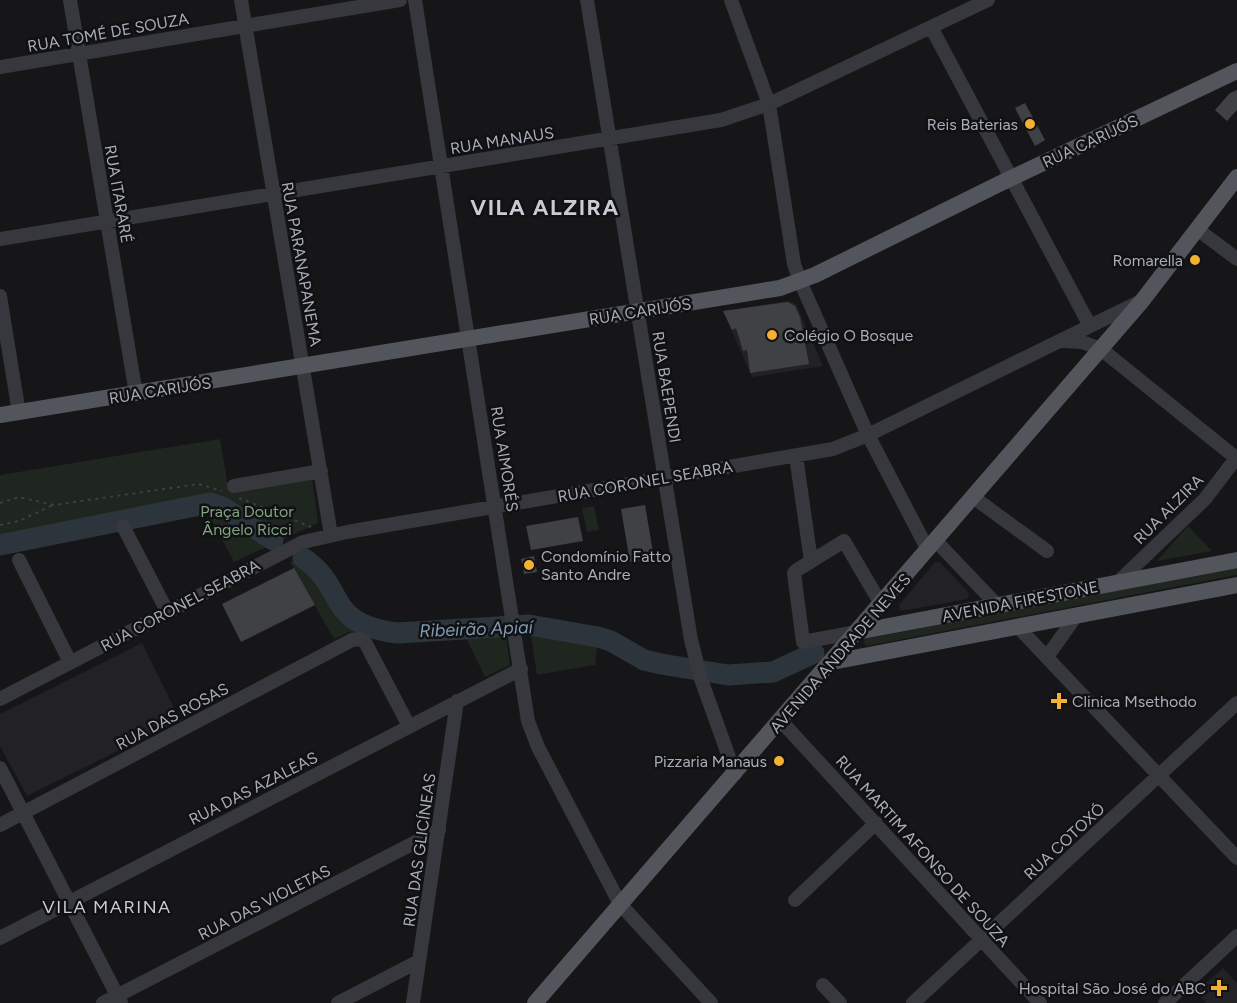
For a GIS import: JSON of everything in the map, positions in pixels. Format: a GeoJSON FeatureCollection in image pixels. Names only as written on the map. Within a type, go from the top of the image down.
{"type":"FeatureCollection","features":[{"type":"Feature","properties":{"kind":"main road","name":"RUA CARIJÓS"},"geometry":{"type":"LineString","coordinates":[[0,415],[780,288],[800,281],[1237,71]]}},
{"type":"Feature","properties":{"kind":"main road","name":"RUA CORONEL SEABRA"},"geometry":{"type":"LineString","coordinates":[[1142,301],[1237,177]]}},
{"type":"Feature","properties":{"kind":"main road","name":"AVENIDA ANDRADE NEVES"},"geometry":{"type":"LineString","coordinates":[[535,1003],[782,721],[1142,301]]}},
{"type":"Feature","properties":{"kind":"main road","name":"AVENIDA FIRESTONE"},"geometry":{"type":"LineString","coordinates":[[857,632],[1237,560]]}},
{"type":"Feature","properties":{"kind":"main road","name":"AVENIDA FIRESTONE"},"geometry":{"type":"LineString","coordinates":[[832,662],[1237,585]]}},
{"type":"Feature","properties":{"kind":"street","name":"RUA ITARARÉ"},"geometry":{"type":"LineString","coordinates":[[70,0],[136,394]]}},
{"type":"Feature","properties":{"kind":"street","name":"RUA PARANAPANEMA"},"geometry":{"type":"LineString","coordinates":[[241,0],[331,535]]}},
{"type":"Feature","properties":{"kind":"street","name":"RUA TOMÉ DE SOUZA"},"geometry":{"type":"LineString","coordinates":[[0,67],[400,0]]}},
{"type":"Feature","properties":{"kind":"street","name":"RUA AIMORÉS"},"geometry":{"type":"LineString","coordinates":[[415,0],[528,721],[538,747],[620,904],[711,1003]]}},
{"type":"Feature","properties":{"kind":"street","name":"RUA BAEPENDI"},"geometry":{"type":"LineString","coordinates":[[587,0],[696,660],[735,774]]}},
{"type":"Feature","properties":{"kind":"street"},"geometry":{"type":"LineString","coordinates":[[731,0],[769,105],[794,264],[800,281],[868,435],[932,545],[997,605]]}},
{"type":"Feature","properties":{"kind":"street","name":"RUA MANAUS"},"geometry":{"type":"LineString","coordinates":[[0,239],[721,120],[769,105],[988,0]]}},
{"type":"Feature","properties":{"kind":"street"},"geometry":{"type":"LineString","coordinates":[[931,27],[1090,326]]}},
{"type":"Feature","properties":{"kind":"street"},"geometry":{"type":"LineString","coordinates":[[1197,229],[1237,259]]}},
{"type":"Feature","properties":{"kind":"street"},"geometry":{"type":"LineString","coordinates":[[0,297],[20,413]]}},
{"type":"Feature","properties":{"kind":"street","name":"RUA CORONEL SEABRA"},"geometry":{"type":"LineString","coordinates":[[0,699],[290,547],[315,538],[833,449],[868,435],[1142,301]]}},
{"type":"Feature","properties":{"kind":"street"},"geometry":{"type":"LineString","coordinates":[[1060,341],[1082,342],[1101,349],[1237,458]]}},
{"type":"Feature","properties":{"kind":"street"},"geometry":{"type":"LineString","coordinates":[[796,456],[811,561],[844,541],[881,604]]}},
{"type":"Feature","properties":{"kind":"street","name":"RUA ALZIRA"},"geometry":{"type":"LineString","coordinates":[[1118,582],[1205,499],[1237,458]]}},
{"type":"Feature","properties":{"kind":"street"},"geometry":{"type":"LineString","coordinates":[[233,493],[321,471]]}},
{"type":"Feature","properties":{"kind":"street"},"geometry":{"type":"LineString","coordinates":[[973,497],[1047,551]]}},
{"type":"Feature","properties":{"kind":"street"},"geometry":{"type":"LineString","coordinates":[[123,526],[167,612]]}},
{"type":"Feature","properties":{"kind":"street"},"geometry":{"type":"LineString","coordinates":[[19,560],[70,662]]}},
{"type":"Feature","properties":{"kind":"street","name":"AVENIDA FIRESTONE"},"geometry":{"type":"LineString","coordinates":[[811,561],[794,573],[803,642],[857,632]]}},
{"type":"Feature","properties":{"kind":"street"},"geometry":{"type":"LineString","coordinates":[[1047,657],[1076,616]]}},
{"type":"Feature","properties":{"kind":"street"},"geometry":{"type":"LineString","coordinates":[[1018,627],[1160,774],[1237,858]]}},
{"type":"Feature","properties":{"kind":"street","name":"RUA DAS ROSAS"},"geometry":{"type":"LineString","coordinates":[[0,825],[359,639],[365,642],[408,726]]}},
{"type":"Feature","properties":{"kind":"street","name":"RUA DAS AZALEAS"},"geometry":{"type":"LineString","coordinates":[[0,938],[521,669]]}},
{"type":"Feature","properties":{"kind":"street","name":"RUA DAS GLICÍNEAS"},"geometry":{"type":"LineString","coordinates":[[413,1003],[457,701]]}},
{"type":"Feature","properties":{"kind":"street","name":"RUA COTOXÓ"},"geometry":{"type":"LineString","coordinates":[[913,1003],[1237,703]]}},
{"type":"Feature","properties":{"kind":"street","name":"RUA MARTIM AFONSO DE SOUZA"},"geometry":{"type":"LineString","coordinates":[[782,721],[1040,1003]]}},
{"type":"Feature","properties":{"kind":"street"},"geometry":{"type":"LineString","coordinates":[[0,768],[119,999]]}},
{"type":"Feature","properties":{"kind":"street"},"geometry":{"type":"LineString","coordinates":[[795,900],[876,823]]}},
{"type":"Feature","properties":{"kind":"street","name":"RUA DAS VIOLETAS"},"geometry":{"type":"LineString","coordinates":[[103,1003],[119,999],[439,830]]}},
{"type":"Feature","properties":{"kind":"street"},"geometry":{"type":"LineString","coordinates":[[1165,1003],[1237,936]]}},
{"type":"Feature","properties":{"kind":"street"},"geometry":{"type":"LineString","coordinates":[[338,1003],[419,961]]}},
{"type":"Feature","properties":{"kind":"street"},"geometry":{"type":"LineString","coordinates":[[823,985],[840,1003]]}},
{"type":"Feature","properties":{"kind":"path"},"geometry":{"type":"LineString","coordinates":[[0,525],[19,521],[54,505],[199,484],[233,493],[313,528],[315,538]]}},
{"type":"Feature","properties":{"kind":"path"},"geometry":{"type":"LineString","coordinates":[[0,503],[19,497],[54,505]]}},
{"type":"Feature","properties":{"kind":"shaded area","name":"Colégio O Bosque"},"geometry":{"type":"Polygon","coordinates":[[[788,301],[796,304],[823,366],[752,377],[723,311],[788,301]]]}},
{"type":"Feature","properties":{"kind":"shaded area"},"geometry":{"type":"Polygon","coordinates":[[[935,562],[940,562],[969,593],[968,599],[901,611],[899,605],[935,562]]]}},
{"type":"Feature","properties":{"kind":"shaded area"},"geometry":{"type":"Polygon","coordinates":[[[142,643],[180,720],[27,796],[0,746],[0,714],[142,643]]]}},
{"type":"Feature","properties":{"kind":"shaded area","name":"Hospital São José do ABC"},"geometry":{"type":"Polygon","coordinates":[[[1223,968],[1237,983],[1237,1003],[1206,1003],[1196,992],[1223,968]]]}},
{"type":"Feature","properties":{"kind":"green space","name":"Praça Doutor Ângelo Ricci"},"geometry":{"type":"Polygon","coordinates":[[[220,439],[227,481],[232,490],[312,477],[318,523],[234,562],[204,506],[217,502],[211,497],[0,539],[0,475],[220,439]]]}},
{"type":"Feature","properties":{"kind":"green space"},"geometry":{"type":"Polygon","coordinates":[[[594,506],[599,530],[587,532],[582,508],[594,506]]]}},
{"type":"Feature","properties":{"kind":"green space"},"geometry":{"type":"Polygon","coordinates":[[[1188,526],[1212,551],[1157,561],[1188,526]]]}},
{"type":"Feature","properties":{"kind":"green space"},"geometry":{"type":"Polygon","coordinates":[[[310,554],[339,610],[375,638],[349,632],[334,639],[290,562],[310,554]]]}},
{"type":"Feature","properties":{"kind":"green space"},"geometry":{"type":"Polygon","coordinates":[[[1237,567],[1237,575],[867,646],[863,643],[865,639],[1237,567]]]}},
{"type":"Feature","properties":{"kind":"green space"},"geometry":{"type":"Polygon","coordinates":[[[505,628],[510,665],[485,677],[463,632],[505,628]]]}},
{"type":"Feature","properties":{"kind":"green space"},"geometry":{"type":"Polygon","coordinates":[[[530,630],[598,640],[595,665],[537,675],[530,630]]]}},
{"type":"Feature","properties":{"kind":"building"},"geometry":{"type":"Polygon","coordinates":[[[1237,90],[1237,110],[1227,121],[1215,110],[1230,93],[1237,90]]]}},
{"type":"Feature","properties":{"kind":"building","name":"Reis Baterias"},"geometry":{"type":"Polygon","coordinates":[[[1025,103],[1045,140],[1035,146],[1015,108],[1025,103]]]}},
{"type":"Feature","properties":{"kind":"building","name":"Colégio O Bosque"},"geometry":{"type":"Polygon","coordinates":[[[788,302],[795,306],[800,317],[809,364],[750,373],[747,350],[743,351],[736,328],[732,330],[723,311],[788,302]]]}},
{"type":"Feature","properties":{"kind":"building"},"geometry":{"type":"Polygon","coordinates":[[[645,505],[654,558],[630,562],[621,509],[645,505]]]}},
{"type":"Feature","properties":{"kind":"building"},"geometry":{"type":"Polygon","coordinates":[[[578,517],[583,541],[531,550],[526,526],[578,517]]]}},
{"type":"Feature","properties":{"kind":"building","name":"Condomínio Fatto Santo Andre"},"geometry":{"type":"Polygon","coordinates":[[[534,556],[537,572],[524,574],[521,559],[534,556]]]}},
{"type":"Feature","properties":{"kind":"building"},"geometry":{"type":"Polygon","coordinates":[[[294,568],[315,605],[241,642],[222,604],[294,568]]]}},
{"type":"Feature","properties":{"kind":"waterway","name":"Ribeirão Apiaí"},"geometry":{"type":"LineString","coordinates":[[0,545],[210,503],[224,508],[273,540]]}},
{"type":"Feature","properties":{"kind":"waterway","name":"Ribeirão Apiaí"},"geometry":{"type":"LineString","coordinates":[[303,558],[317,569],[339,603],[357,621],[374,628],[397,633],[529,625],[598,637],[611,641],[644,660],[728,675],[773,672],[814,653]]}},
{"type":"Feature","properties":{"kind":"place","name":"Reis Baterias"},"geometry":{"type":"Point","coordinates":[1030,124]}},
{"type":"Feature","properties":{"kind":"place","name":"Romarella"},"geometry":{"type":"Point","coordinates":[1195,260]}},
{"type":"Feature","properties":{"kind":"place","name":"Colégio O Bosque"},"geometry":{"type":"Point","coordinates":[772,335]}},
{"type":"Feature","properties":{"kind":"place","name":"Condomínio Fatto Santo Andre"},"geometry":{"type":"Point","coordinates":[529,565]}},
{"type":"Feature","properties":{"kind":"place","name":"Clinica Msethodo"},"geometry":{"type":"Point","coordinates":[1059,701]}},
{"type":"Feature","properties":{"kind":"place","name":"Pizzaria Manaus"},"geometry":{"type":"Point","coordinates":[779,761]}},
{"type":"Feature","properties":{"kind":"place","name":"Hospital São José do ABC"},"geometry":{"type":"Point","coordinates":[1219,988]}},
{"type":"Feature","properties":{"kind":"district","name":"VILA ALZIRA"},"geometry":{"type":"Point","coordinates":[545,207]}},
{"type":"Feature","properties":{"kind":"district","name":"VILA MARINA"},"geometry":{"type":"Point","coordinates":[107,907]}}]}
